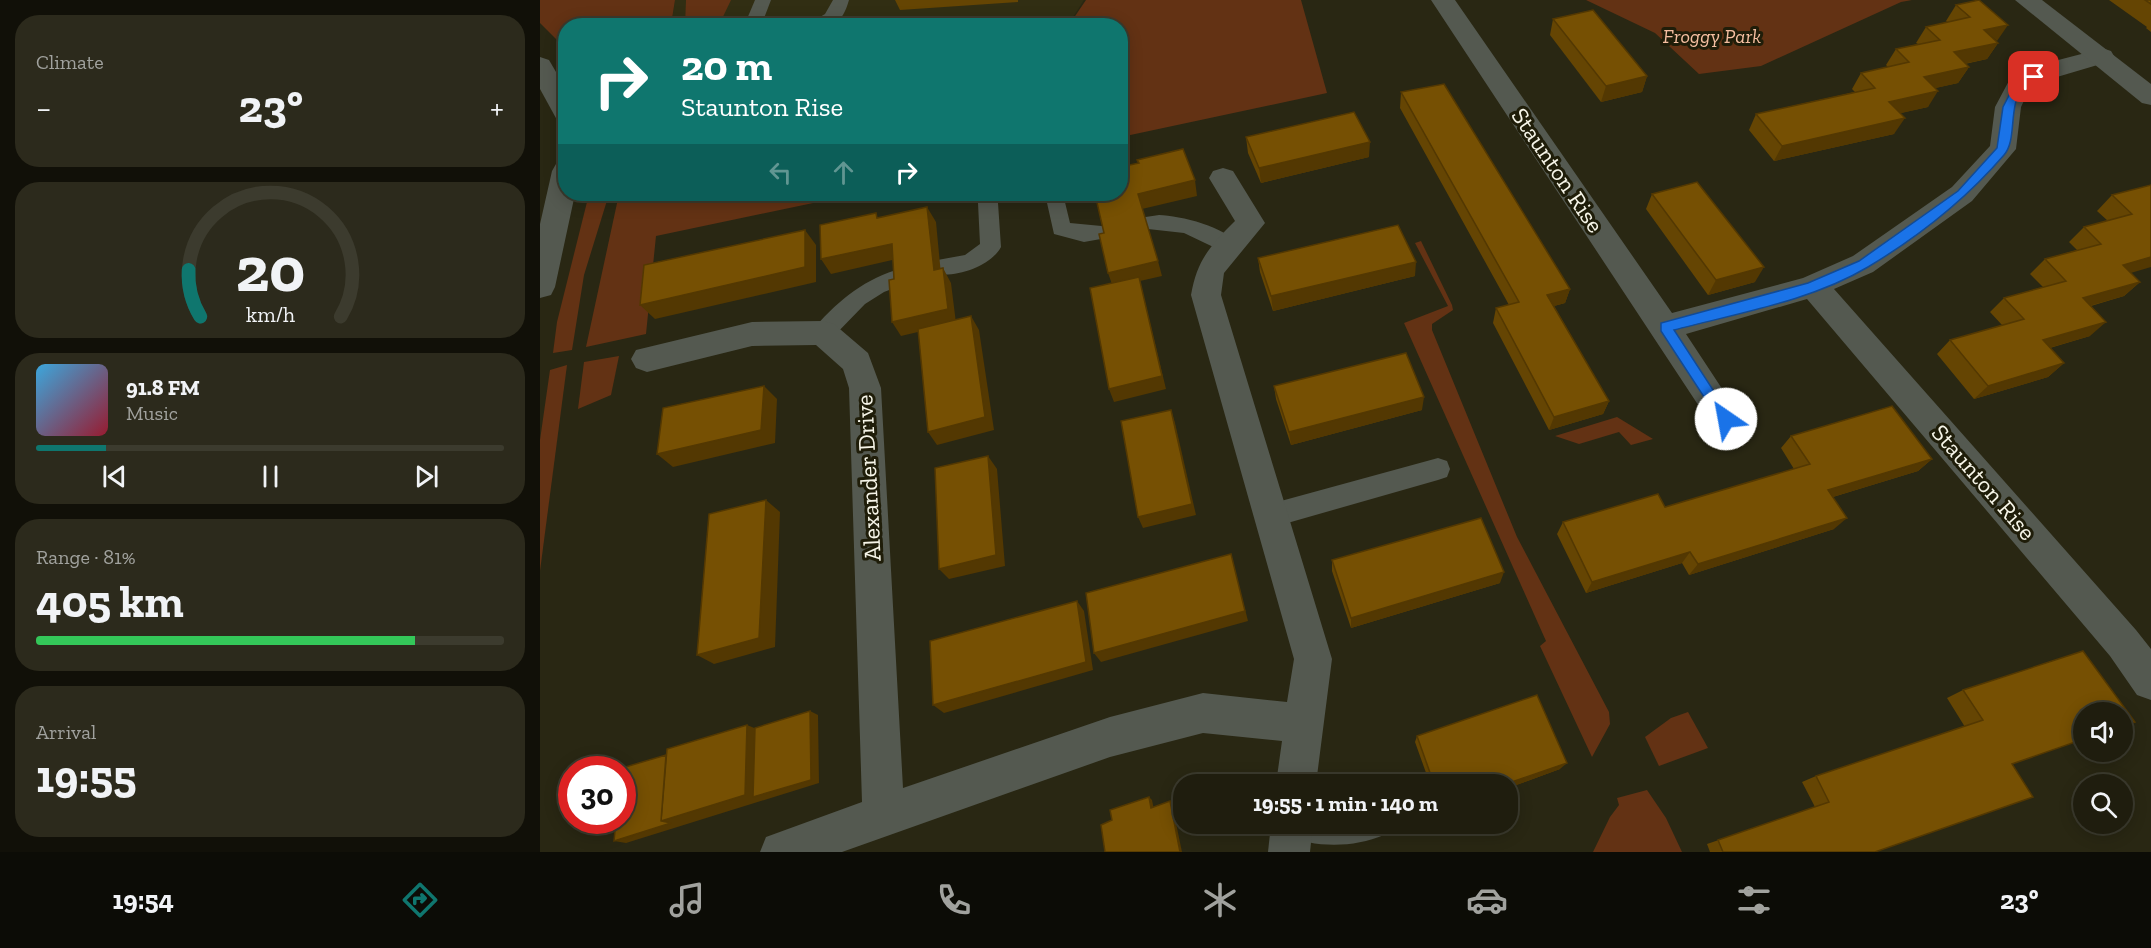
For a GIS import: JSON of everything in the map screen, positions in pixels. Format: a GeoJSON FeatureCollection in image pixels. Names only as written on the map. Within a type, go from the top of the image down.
{"type":"FeatureCollection","features":[{"type":"Feature","properties":{"kind":"street"},"geometry":{"type":"LineString","coordinates":[[2027,0],[2102,56],[2151,97]]}},
{"type":"Feature","properties":{"kind":"street","name":"Staunton Rise"},"geometry":{"type":"LineString","coordinates":[[1447,7],[1479,7]]}},
{"type":"Feature","properties":{"kind":"street","name":"Staunton Rise"},"geometry":{"type":"LineString","coordinates":[[1447,7],[1726,419]]}},
{"type":"Feature","properties":{"kind":"street"},"geometry":{"type":"LineString","coordinates":[[1665,327],[1756,304],[1813,286],[1863,264],[1962,194],[2003,149],[2008,107],[2020,83],[2048,71],[2102,56]]}},
{"type":"Feature","properties":{"kind":"street"},"geometry":{"type":"LineString","coordinates":[[540,65],[558,99]]}},
{"type":"Feature","properties":{"kind":"street"},"geometry":{"type":"LineString","coordinates":[[1223,178],[1251,223],[1228,246],[1210,271],[1206,295],[1313,659],[1298,774]]}},
{"type":"Feature","properties":{"kind":"street"},"geometry":{"type":"LineString","coordinates":[[540,288],[559,201]]}},
{"type":"Feature","properties":{"kind":"street","name":"Staunton Rise"},"geometry":{"type":"LineString","coordinates":[[1813,286],[2122,643],[2151,681]]}},
{"type":"Feature","properties":{"kind":"street"},"geometry":{"type":"LineString","coordinates":[[647,359],[752,334],[823,333]]}},
{"type":"Feature","properties":{"kind":"street","name":"Alexander Drive"},"geometry":{"type":"LineString","coordinates":[[823,333],[857,362],[865,388],[884,818]]}},
{"type":"Feature","properties":{"kind":"street"},"geometry":{"type":"LineString","coordinates":[[781,852],[834,843],[884,818],[1110,737],[1203,714],[1305,724]]}},
{"type":"Feature","properties":{"kind":"street"},"geometry":{"type":"LineString","coordinates":[[1289,852],[1292,834]]}},
{"type":"Feature","properties":{"kind":"lane"},"geometry":{"type":"LineString","coordinates":[[755,18],[763,0]]}},
{"type":"Feature","properties":{"kind":"lane"},"geometry":{"type":"LineString","coordinates":[[832,18],[838,12],[841,0]]}},
{"type":"Feature","properties":{"kind":"lane"},"geometry":{"type":"LineString","coordinates":[[1055,201],[1061,229],[1084,234],[1105,232]]}},
{"type":"Feature","properties":{"kind":"lane"},"geometry":{"type":"LineString","coordinates":[[940,267],[970,262],[990,247],[988,203]]}},
{"type":"Feature","properties":{"kind":"lane"},"geometry":{"type":"LineString","coordinates":[[1146,223],[1167,221],[1192,225],[1228,246]]}},
{"type":"Feature","properties":{"kind":"lane"},"geometry":{"type":"LineString","coordinates":[[823,333],[856,297],[881,283],[902,276]]}},
{"type":"Feature","properties":{"kind":"lane"},"geometry":{"type":"LineString","coordinates":[[1270,516],[1438,469]]}},
{"type":"Feature","properties":{"kind":"shaded area"},"geometry":{"type":"Polygon","coordinates":[[[675,0],[1084,0],[1072,18],[672,18],[675,0]]]}},
{"type":"Feature","properties":{"kind":"green space"},"geometry":{"type":"Polygon","coordinates":[[[540,0],[675,0],[672,18],[558,18],[558,41],[540,23],[540,0]]]}},
{"type":"Feature","properties":{"kind":"green space"},"geometry":{"type":"Polygon","coordinates":[[[686,0],[731,0],[722,18],[685,18],[686,0]]]}},
{"type":"Feature","properties":{"kind":"green space"},"geometry":{"type":"Polygon","coordinates":[[[1086,0],[1301,0],[1327,93],[1128,136],[1128,18],[1074,18],[1086,0]]]}},
{"type":"Feature","properties":{"kind":"green space","name":"Froggy Park"},"geometry":{"type":"Polygon","coordinates":[[[1586,0],[1912,0],[1901,2],[1761,66],[1699,74],[1655,33],[1586,0]]]}},
{"type":"Feature","properties":{"kind":"green space"},"geometry":{"type":"Polygon","coordinates":[[[587,201],[607,201],[584,275],[572,350],[553,353],[557,322],[587,201]]]}},
{"type":"Feature","properties":{"kind":"green space"},"geometry":{"type":"Polygon","coordinates":[[[617,201],[823,201],[656,236],[646,334],[586,347],[617,201]]]}},
{"type":"Feature","properties":{"kind":"green space"},"geometry":{"type":"Polygon","coordinates":[[[1421,241],[1453,310],[1432,324],[1432,330],[1517,537],[1609,712],[1610,724],[1592,757],[1540,646],[1546,641],[1404,323],[1448,306],[1415,243],[1421,241]]]}},
{"type":"Feature","properties":{"kind":"green space"},"geometry":{"type":"Polygon","coordinates":[[[619,356],[611,395],[578,409],[584,362],[619,356]]]}},
{"type":"Feature","properties":{"kind":"green space"},"geometry":{"type":"Polygon","coordinates":[[[567,365],[540,571],[540,440],[550,370],[567,365]]]}},
{"type":"Feature","properties":{"kind":"green space"},"geometry":{"type":"Polygon","coordinates":[[[1617,417],[1653,439],[1631,445],[1619,432],[1579,444],[1555,436],[1617,417]]]}},
{"type":"Feature","properties":{"kind":"green space"},"geometry":{"type":"Polygon","coordinates":[[[1688,712],[1708,748],[1659,766],[1645,737],[1671,718],[1688,712]]]}},
{"type":"Feature","properties":{"kind":"green space"},"geometry":{"type":"Polygon","coordinates":[[[1647,790],[1666,818],[1682,852],[1593,852],[1610,817],[1619,805],[1617,798],[1647,790]]]}},
{"type":"Feature","properties":{"kind":"building"},"geometry":{"type":"Polygon","coordinates":[[[1979,0],[2008,25],[1984,30],[1998,43],[1954,52],[1969,67],[1924,77],[1938,91],[1889,102],[1905,118],[1782,146],[1756,114],[1875,88],[1861,73],[1909,62],[1896,49],[1940,40],[1926,27],[1970,17],[1956,5],[1979,0]]]}},
{"type":"Feature","properties":{"kind":"building"},"geometry":{"type":"Polygon","coordinates":[[[1593,10],[1647,76],[1606,86],[1553,19],[1593,10]]]}},
{"type":"Feature","properties":{"kind":"building"},"geometry":{"type":"Polygon","coordinates":[[[1444,84],[1570,289],[1547,295],[1609,401],[1554,417],[1496,308],[1519,302],[1401,92],[1444,84]]]}},
{"type":"Feature","properties":{"kind":"building"},"geometry":{"type":"Polygon","coordinates":[[[1354,112],[1370,142],[1259,168],[1246,137],[1354,112]]]}},
{"type":"Feature","properties":{"kind":"building"},"geometry":{"type":"Polygon","coordinates":[[[1183,149],[1195,180],[1138,194],[1158,261],[1108,273],[1099,234],[1104,233],[1097,201],[1128,201],[1128,165],[1139,163],[1137,160],[1183,149]]]}},
{"type":"Feature","properties":{"kind":"building"},"geometry":{"type":"Polygon","coordinates":[[[1697,182],[1764,267],[1716,280],[1652,194],[1697,182]]]}},
{"type":"Feature","properties":{"kind":"building"},"geometry":{"type":"Polygon","coordinates":[[[2151,185],[2151,257],[2123,265],[2140,282],[2083,298],[2106,322],[2043,340],[2064,363],[1988,386],[1950,340],[2024,319],[2004,298],[2066,281],[2045,259],[2101,244],[2084,227],[2132,214],[2112,195],[2151,185]]]}},
{"type":"Feature","properties":{"kind":"building"},"geometry":{"type":"Polygon","coordinates":[[[927,207],[934,270],[943,268],[948,309],[892,322],[889,280],[894,279],[892,244],[821,259],[820,225],[876,213],[877,218],[927,207]]]}},
{"type":"Feature","properties":{"kind":"building"},"geometry":{"type":"Polygon","coordinates":[[[1398,225],[1416,262],[1271,296],[1258,258],[1398,225]]]}},
{"type":"Feature","properties":{"kind":"building"},"geometry":{"type":"Polygon","coordinates":[[[805,230],[805,267],[640,305],[644,265],[805,230]]]}},
{"type":"Feature","properties":{"kind":"building"},"geometry":{"type":"Polygon","coordinates":[[[1139,277],[1162,376],[1109,389],[1090,288],[1139,277]]]}},
{"type":"Feature","properties":{"kind":"building"},"geometry":{"type":"Polygon","coordinates":[[[971,316],[985,417],[928,432],[918,329],[971,316]]]}},
{"type":"Feature","properties":{"kind":"building"},"geometry":{"type":"Polygon","coordinates":[[[1406,353],[1424,397],[1289,432],[1274,386],[1406,353]]]}},
{"type":"Feature","properties":{"kind":"building"},"geometry":{"type":"Polygon","coordinates":[[[764,386],[761,430],[657,454],[663,408],[764,386]]]}},
{"type":"Feature","properties":{"kind":"building"},"geometry":{"type":"Polygon","coordinates":[[[1892,406],[1932,459],[1828,490],[1847,518],[1698,564],[1690,552],[1592,582],[1563,522],[1658,494],[1665,507],[1810,464],[1791,436],[1892,406]]]}},
{"type":"Feature","properties":{"kind":"building"},"geometry":{"type":"Polygon","coordinates":[[[1171,410],[1192,504],[1138,517],[1121,421],[1171,410]]]}},
{"type":"Feature","properties":{"kind":"building"},"geometry":{"type":"Polygon","coordinates":[[[988,456],[996,555],[939,569],[935,468],[988,456]]]}},
{"type":"Feature","properties":{"kind":"building"},"geometry":{"type":"Polygon","coordinates":[[[766,500],[759,638],[697,655],[709,514],[766,500]]]}},
{"type":"Feature","properties":{"kind":"building"},"geometry":{"type":"Polygon","coordinates":[[[1481,518],[1504,572],[1351,618],[1332,560],[1481,518]]]}},
{"type":"Feature","properties":{"kind":"building"},"geometry":{"type":"Polygon","coordinates":[[[1231,554],[1245,611],[1094,653],[1086,593],[1231,554]]]}},
{"type":"Feature","properties":{"kind":"building"},"geometry":{"type":"Polygon","coordinates":[[[1077,601],[1086,662],[933,705],[930,641],[1077,601]]]}},
{"type":"Feature","properties":{"kind":"building"},"geometry":{"type":"Polygon","coordinates":[[[2083,651],[2120,702],[2073,702],[2073,743],[2012,764],[2033,797],[1875,852],[1723,852],[1718,840],[1829,802],[1816,776],[1983,720],[1963,690],[2083,651]]]}},
{"type":"Feature","properties":{"kind":"building"},"geometry":{"type":"Polygon","coordinates":[[[1537,695],[1567,763],[1518,780],[1518,774],[1430,774],[1417,736],[1537,695]]]}},
{"type":"Feature","properties":{"kind":"building"},"geometry":{"type":"Polygon","coordinates":[[[810,711],[811,780],[753,797],[755,728],[810,711]]]}},
{"type":"Feature","properties":{"kind":"building"},"geometry":{"type":"Polygon","coordinates":[[[747,725],[745,795],[661,821],[667,749],[747,725]]]}},
{"type":"Feature","properties":{"kind":"building"},"geometry":{"type":"Polygon","coordinates":[[[666,755],[661,821],[671,823],[614,841],[615,834],[636,834],[636,764],[666,755]]]}},
{"type":"Feature","properties":{"kind":"building"},"geometry":{"type":"Polygon","coordinates":[[[1149,797],[1151,808],[1170,801],[1173,834],[1176,834],[1180,852],[1105,852],[1101,825],[1112,820],[1110,810],[1149,797]]]}},
{"type":"Feature","properties":{"kind":"route"},"geometry":{"type":"LineString","coordinates":[[1726,419],[1665,327],[1756,304],[1813,286],[1863,264],[1962,194],[1976,179],[2003,149],[2008,107],[2020,83],[2034,77]]}}]}
